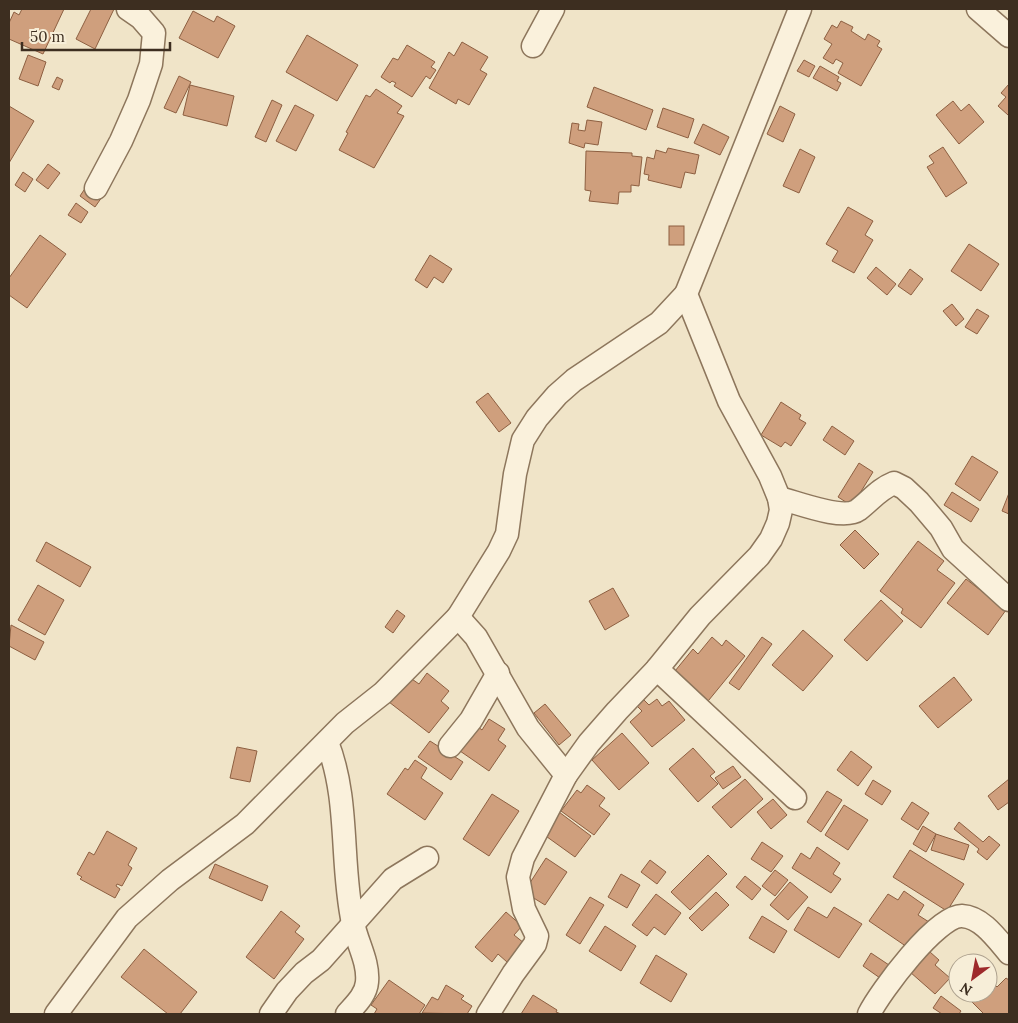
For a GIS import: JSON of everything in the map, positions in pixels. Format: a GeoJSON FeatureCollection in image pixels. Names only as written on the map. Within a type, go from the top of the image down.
{"type":"FeatureCollection","features":[{"type":"Feature","properties":{"kind":"street"},"geometry":{"type":"LineString","coordinates":[[96,188],[121,141],[151,64],[154,33],[141,18],[128,9]]}},
{"type":"Feature","properties":{"kind":"street"},"geometry":{"type":"LineString","coordinates":[[533,46],[552,9]]}},
{"type":"Feature","properties":{"kind":"street"},"geometry":{"type":"LineString","coordinates":[[56,1014],[127,918],[170,880],[245,824],[345,723],[383,693],[458,617],[499,551],[507,534],[515,474],[523,440],[537,418],[556,395],[574,380],[659,323],[686,294],[800,9]]}},
{"type":"Feature","properties":{"kind":"street"},"geometry":{"type":"LineString","coordinates":[[978,9],[1009,36]]}},
{"type":"Feature","properties":{"kind":"street"},"geometry":{"type":"LineString","coordinates":[[488,1014],[513,974],[536,944],[537,936],[524,909],[518,877],[522,858],[566,775],[589,743],[657,669],[700,616],[759,556],[771,539],[778,523],[781,510],[779,498],[770,476],[729,401],[686,294]]}},
{"type":"Feature","properties":{"kind":"street"},"geometry":{"type":"LineString","coordinates":[[779,498],[844,514],[856,512],[881,488],[894,482],[918,502],[941,528],[952,548],[1009,600]]}},
{"type":"Feature","properties":{"kind":"street"},"geometry":{"type":"LineString","coordinates":[[458,617],[476,637],[498,673],[507,695],[528,728],[566,775]]}},
{"type":"Feature","properties":{"kind":"street"},"geometry":{"type":"LineString","coordinates":[[657,669],[795,798]]}},
{"type":"Feature","properties":{"kind":"street"},"geometry":{"type":"LineString","coordinates":[[450,746],[471,720],[498,673]]}},
{"type":"Feature","properties":{"kind":"street"},"geometry":{"type":"LineString","coordinates":[[327,742],[335,763],[341,790],[353,924],[367,968],[368,984],[362,997],[348,1014]]}},
{"type":"Feature","properties":{"kind":"street"},"geometry":{"type":"LineString","coordinates":[[271,1014],[287,991],[304,973],[321,960],[393,879],[427,858]]}},
{"type":"Feature","properties":{"kind":"street"},"geometry":{"type":"LineString","coordinates":[[869,1014],[876,1000],[896,974],[938,926],[952,917],[964,916],[976,921],[989,930],[1009,953]]}},
{"type":"Feature","properties":{"kind":"building"},"geometry":{"type":"Polygon","coordinates":[[[22,9],[64,9],[43,54],[9,39],[9,23],[14,12],[19,15],[22,9]]]}},
{"type":"Feature","properties":{"kind":"building"},"geometry":{"type":"Polygon","coordinates":[[[91,9],[114,9],[95,49],[76,39],[91,9]]]}},
{"type":"Feature","properties":{"kind":"building"},"geometry":{"type":"Polygon","coordinates":[[[193,11],[214,22],[217,16],[235,26],[218,58],[179,38],[193,11]]]}},
{"type":"Feature","properties":{"kind":"building"},"geometry":{"type":"Polygon","coordinates":[[[841,21],[853,27],[851,31],[865,40],[868,34],[880,41],[877,46],[882,49],[861,86],[838,73],[843,63],[836,59],[833,64],[823,58],[832,44],[824,39],[832,25],[837,28],[841,21]]]}},
{"type":"Feature","properties":{"kind":"building"},"geometry":{"type":"Polygon","coordinates":[[[307,35],[358,65],[337,101],[286,72],[307,35]]]}},
{"type":"Feature","properties":{"kind":"building"},"geometry":{"type":"Polygon","coordinates":[[[462,42],[488,57],[480,70],[487,74],[469,105],[458,99],[456,104],[429,88],[449,52],[454,56],[462,42]]]}},
{"type":"Feature","properties":{"kind":"building"},"geometry":{"type":"Polygon","coordinates":[[[407,45],[435,62],[431,67],[436,70],[430,79],[426,76],[412,97],[394,86],[396,83],[392,81],[390,83],[381,77],[393,58],[398,60],[407,45]]]}},
{"type":"Feature","properties":{"kind":"building"},"geometry":{"type":"Polygon","coordinates":[[[28,55],[46,62],[38,86],[19,79],[28,55]]]}},
{"type":"Feature","properties":{"kind":"building"},"geometry":{"type":"Polygon","coordinates":[[[804,60],[815,66],[809,77],[797,71],[804,60]]]}},
{"type":"Feature","properties":{"kind":"building"},"geometry":{"type":"Polygon","coordinates":[[[820,66],[839,77],[837,81],[841,83],[837,91],[813,78],[820,66]]]}},
{"type":"Feature","properties":{"kind":"building"},"geometry":{"type":"Polygon","coordinates":[[[179,76],[191,82],[176,113],[164,108],[179,76]]]}},
{"type":"Feature","properties":{"kind":"building"},"geometry":{"type":"Polygon","coordinates":[[[57,77],[63,80],[59,90],[52,87],[57,77]]]}},
{"type":"Feature","properties":{"kind":"building"},"geometry":{"type":"Polygon","coordinates":[[[1009,84],[1008,115],[998,106],[1006,97],[1001,93],[1009,84]]]}},
{"type":"Feature","properties":{"kind":"building"},"geometry":{"type":"Polygon","coordinates":[[[190,85],[234,96],[227,126],[183,115],[190,85]]]}},
{"type":"Feature","properties":{"kind":"building"},"geometry":{"type":"Polygon","coordinates":[[[594,87],[653,110],[646,130],[587,107],[594,87]]]}},
{"type":"Feature","properties":{"kind":"building"},"geometry":{"type":"Polygon","coordinates":[[[376,89],[402,106],[397,113],[404,116],[374,168],[339,150],[348,133],[346,132],[366,95],[370,97],[376,89]]]}},
{"type":"Feature","properties":{"kind":"building"},"geometry":{"type":"Polygon","coordinates":[[[272,100],[282,105],[266,142],[255,137],[272,100]]]}},
{"type":"Feature","properties":{"kind":"building"},"geometry":{"type":"Polygon","coordinates":[[[953,101],[961,111],[969,104],[984,122],[959,144],[936,115],[953,101]]]}},
{"type":"Feature","properties":{"kind":"building"},"geometry":{"type":"Polygon","coordinates":[[[295,105],[314,115],[296,151],[276,141],[295,105]]]}},
{"type":"Feature","properties":{"kind":"building"},"geometry":{"type":"Polygon","coordinates":[[[9,106],[34,121],[9,163],[9,106]]]}},
{"type":"Feature","properties":{"kind":"building"},"geometry":{"type":"Polygon","coordinates":[[[780,106],[795,114],[783,142],[767,134],[780,106]]]}},
{"type":"Feature","properties":{"kind":"building"},"geometry":{"type":"Polygon","coordinates":[[[663,108],[694,119],[688,138],[657,127],[663,108]]]}},
{"type":"Feature","properties":{"kind":"building"},"geometry":{"type":"Polygon","coordinates":[[[587,120],[602,122],[598,145],[585,143],[584,148],[569,143],[572,123],[579,124],[578,130],[585,131],[587,120]]]}},
{"type":"Feature","properties":{"kind":"building"},"geometry":{"type":"Polygon","coordinates":[[[703,124],[729,137],[720,155],[694,143],[703,124]]]}},
{"type":"Feature","properties":{"kind":"building"},"geometry":{"type":"Polygon","coordinates":[[[943,147],[967,183],[946,197],[927,167],[934,163],[929,156],[943,147]]]}},
{"type":"Feature","properties":{"kind":"building"},"geometry":{"type":"Polygon","coordinates":[[[668,148],[699,155],[695,174],[685,172],[681,188],[648,180],[649,175],[644,174],[647,157],[654,159],[656,150],[666,153],[668,148]]]}},
{"type":"Feature","properties":{"kind":"building"},"geometry":{"type":"Polygon","coordinates":[[[800,149],[815,157],[799,193],[783,186],[800,149]]]}},
{"type":"Feature","properties":{"kind":"building"},"geometry":{"type":"Polygon","coordinates":[[[586,151],[632,153],[632,156],[642,157],[639,186],[631,185],[631,192],[619,192],[618,204],[589,201],[591,191],[585,190],[586,151]]]}},
{"type":"Feature","properties":{"kind":"building"},"geometry":{"type":"Polygon","coordinates":[[[48,164],[60,173],[48,189],[36,180],[48,164]]]}},
{"type":"Feature","properties":{"kind":"building"},"geometry":{"type":"Polygon","coordinates":[[[23,172],[33,179],[25,192],[15,185],[23,172]]]}},
{"type":"Feature","properties":{"kind":"building"},"geometry":{"type":"Polygon","coordinates":[[[86,187],[102,197],[95,207],[80,196],[86,187]]]}},
{"type":"Feature","properties":{"kind":"building"},"geometry":{"type":"Polygon","coordinates":[[[76,203],[88,212],[81,223],[68,215],[76,203]]]}},
{"type":"Feature","properties":{"kind":"building"},"geometry":{"type":"Polygon","coordinates":[[[848,207],[873,221],[865,235],[873,240],[854,273],[832,261],[838,251],[826,244],[848,207]]]}},
{"type":"Feature","properties":{"kind":"building"},"geometry":{"type":"Polygon","coordinates":[[[669,226],[684,226],[684,245],[669,245],[669,226]]]}},
{"type":"Feature","properties":{"kind":"building"},"geometry":{"type":"Polygon","coordinates":[[[40,235],[66,254],[27,308],[9,295],[9,278],[40,235]]]}},
{"type":"Feature","properties":{"kind":"building"},"geometry":{"type":"Polygon","coordinates":[[[969,244],[999,264],[981,291],[951,271],[969,244]]]}},
{"type":"Feature","properties":{"kind":"building"},"geometry":{"type":"Polygon","coordinates":[[[430,255],[452,269],[443,283],[434,277],[427,288],[415,280],[430,255]]]}},
{"type":"Feature","properties":{"kind":"building"},"geometry":{"type":"Polygon","coordinates":[[[876,267],[896,284],[887,295],[867,278],[876,267]]]}},
{"type":"Feature","properties":{"kind":"building"},"geometry":{"type":"Polygon","coordinates":[[[910,269],[923,279],[911,295],[898,286],[910,269]]]}},
{"type":"Feature","properties":{"kind":"building"},"geometry":{"type":"Polygon","coordinates":[[[952,304],[964,319],[956,326],[943,311],[952,304]]]}},
{"type":"Feature","properties":{"kind":"building"},"geometry":{"type":"Polygon","coordinates":[[[977,309],[989,316],[977,334],[965,327],[977,309]]]}},
{"type":"Feature","properties":{"kind":"building"},"geometry":{"type":"Polygon","coordinates":[[[488,393],[511,423],[499,432],[476,402],[488,393]]]}},
{"type":"Feature","properties":{"kind":"building"},"geometry":{"type":"Polygon","coordinates":[[[781,402],[801,415],[799,419],[806,423],[791,446],[785,442],[781,447],[761,435],[781,402]]]}},
{"type":"Feature","properties":{"kind":"building"},"geometry":{"type":"Polygon","coordinates":[[[832,426],[854,441],[845,455],[823,440],[832,426]]]}},
{"type":"Feature","properties":{"kind":"building"},"geometry":{"type":"Polygon","coordinates":[[[972,456],[998,472],[980,501],[955,484],[972,456]]]}},
{"type":"Feature","properties":{"kind":"building"},"geometry":{"type":"Polygon","coordinates":[[[859,463],[873,472],[852,506],[838,497],[859,463]]]}},
{"type":"Feature","properties":{"kind":"building"},"geometry":{"type":"Polygon","coordinates":[[[952,492],[979,509],[971,522],[944,505],[952,492]]]}},
{"type":"Feature","properties":{"kind":"building"},"geometry":{"type":"Polygon","coordinates":[[[1009,493],[1009,514],[1002,511],[1009,493]]]}},
{"type":"Feature","properties":{"kind":"building"},"geometry":{"type":"Polygon","coordinates":[[[855,530],[879,554],[864,569],[840,545],[855,530]]]}},
{"type":"Feature","properties":{"kind":"building"},"geometry":{"type":"Polygon","coordinates":[[[918,541],[944,561],[937,570],[955,583],[921,628],[901,613],[903,609],[880,591],[918,541]]]}},
{"type":"Feature","properties":{"kind":"building"},"geometry":{"type":"Polygon","coordinates":[[[46,542],[91,567],[80,587],[36,561],[46,542]]]}},
{"type":"Feature","properties":{"kind":"building"},"geometry":{"type":"Polygon","coordinates":[[[966,579],[1006,610],[988,635],[947,603],[966,579]]]}},
{"type":"Feature","properties":{"kind":"building"},"geometry":{"type":"Polygon","coordinates":[[[38,585],[64,600],[45,635],[18,620],[38,585]]]}},
{"type":"Feature","properties":{"kind":"building"},"geometry":{"type":"Polygon","coordinates":[[[613,588],[629,616],[605,630],[589,601],[613,588]]]}},
{"type":"Feature","properties":{"kind":"building"},"geometry":{"type":"Polygon","coordinates":[[[881,600],[903,621],[867,661],[844,640],[881,600]]]}},
{"type":"Feature","properties":{"kind":"building"},"geometry":{"type":"Polygon","coordinates":[[[397,610],[405,616],[393,633],[385,627],[397,610]]]}},
{"type":"Feature","properties":{"kind":"building"},"geometry":{"type":"Polygon","coordinates":[[[11,625],[44,642],[35,660],[9,646],[11,625]]]}},
{"type":"Feature","properties":{"kind":"building"},"geometry":{"type":"Polygon","coordinates":[[[803,630],[833,656],[803,691],[772,665],[803,630]]]}},
{"type":"Feature","properties":{"kind":"building"},"geometry":{"type":"Polygon","coordinates":[[[712,637],[722,646],[726,640],[745,656],[704,706],[683,690],[689,683],[675,671],[693,649],[698,654],[712,637]]]}},
{"type":"Feature","properties":{"kind":"building"},"geometry":{"type":"Polygon","coordinates":[[[762,637],[772,644],[739,690],[729,683],[762,637]]]}},
{"type":"Feature","properties":{"kind":"building"},"geometry":{"type":"Polygon","coordinates":[[[427,673],[449,691],[441,701],[449,708],[429,733],[389,702],[409,677],[419,684],[427,673]]]}},
{"type":"Feature","properties":{"kind":"building"},"geometry":{"type":"Polygon","coordinates":[[[954,677],[972,700],[938,728],[919,706],[954,677]]]}},
{"type":"Feature","properties":{"kind":"building"},"geometry":{"type":"Polygon","coordinates":[[[657,699],[662,706],[669,701],[685,720],[652,747],[630,722],[642,711],[637,706],[644,700],[649,705],[657,699]]]}},
{"type":"Feature","properties":{"kind":"building"},"geometry":{"type":"Polygon","coordinates":[[[545,704],[571,735],[559,745],[534,713],[545,704]]]}},
{"type":"Feature","properties":{"kind":"building"},"geometry":{"type":"Polygon","coordinates":[[[489,719],[505,729],[498,740],[506,746],[489,771],[460,751],[477,726],[482,730],[489,719]]]}},
{"type":"Feature","properties":{"kind":"building"},"geometry":{"type":"Polygon","coordinates":[[[622,733],[649,763],[619,790],[592,760],[622,733]]]}},
{"type":"Feature","properties":{"kind":"building"},"geometry":{"type":"Polygon","coordinates":[[[430,741],[463,762],[451,780],[418,757],[430,741]]]}},
{"type":"Feature","properties":{"kind":"building"},"geometry":{"type":"Polygon","coordinates":[[[237,747],[257,751],[250,782],[230,778],[237,747]]]}},
{"type":"Feature","properties":{"kind":"building"},"geometry":{"type":"Polygon","coordinates":[[[693,748],[715,772],[710,776],[718,784],[698,802],[669,769],[693,748]]]}},
{"type":"Feature","properties":{"kind":"building"},"geometry":{"type":"Polygon","coordinates":[[[851,751],[872,767],[858,786],[837,770],[851,751]]]}},
{"type":"Feature","properties":{"kind":"building"},"geometry":{"type":"Polygon","coordinates":[[[415,760],[427,768],[421,778],[443,793],[425,820],[387,794],[405,768],[408,770],[415,760]]]}},
{"type":"Feature","properties":{"kind":"building"},"geometry":{"type":"Polygon","coordinates":[[[733,766],[741,777],[723,789],[715,778],[733,766]]]}},
{"type":"Feature","properties":{"kind":"building"},"geometry":{"type":"Polygon","coordinates":[[[745,779],[763,799],[731,828],[712,807],[745,779]]]}},
{"type":"Feature","properties":{"kind":"building"},"geometry":{"type":"Polygon","coordinates":[[[1009,779],[1009,802],[998,810],[988,796],[1009,779]]]}},
{"type":"Feature","properties":{"kind":"building"},"geometry":{"type":"Polygon","coordinates":[[[873,780],[891,791],[882,805],[865,794],[873,780]]]}},
{"type":"Feature","properties":{"kind":"building"},"geometry":{"type":"Polygon","coordinates":[[[587,785],[605,798],[599,806],[610,814],[594,835],[561,811],[577,790],[581,793],[587,785]]]}},
{"type":"Feature","properties":{"kind":"building"},"geometry":{"type":"Polygon","coordinates":[[[827,791],[842,800],[821,832],[807,822],[827,791]]]}},
{"type":"Feature","properties":{"kind":"building"},"geometry":{"type":"Polygon","coordinates":[[[492,794],[519,811],[489,856],[463,839],[492,794]]]}},
{"type":"Feature","properties":{"kind":"building"},"geometry":{"type":"Polygon","coordinates":[[[773,799],[787,815],[771,829],[757,812],[773,799]]]}},
{"type":"Feature","properties":{"kind":"building"},"geometry":{"type":"Polygon","coordinates":[[[912,802],[929,813],[918,830],[901,819],[912,802]]]}},
{"type":"Feature","properties":{"kind":"building"},"geometry":{"type":"Polygon","coordinates":[[[844,805],[868,820],[848,850],[825,835],[844,805]]]}},
{"type":"Feature","properties":{"kind":"building"},"geometry":{"type":"Polygon","coordinates":[[[559,812],[591,836],[575,857],[543,834],[559,812]]]}},
{"type":"Feature","properties":{"kind":"building"},"geometry":{"type":"Polygon","coordinates":[[[959,822],[983,842],[989,836],[1000,845],[987,860],[977,852],[979,849],[954,829],[959,822]]]}},
{"type":"Feature","properties":{"kind":"building"},"geometry":{"type":"Polygon","coordinates":[[[923,826],[936,834],[926,852],[913,844],[923,826]]]}},
{"type":"Feature","properties":{"kind":"building"},"geometry":{"type":"Polygon","coordinates":[[[107,831],[137,848],[128,865],[132,868],[122,886],[117,884],[116,886],[120,889],[115,898],[80,879],[82,877],[77,874],[89,852],[94,855],[107,831]]]}},
{"type":"Feature","properties":{"kind":"building"},"geometry":{"type":"Polygon","coordinates":[[[936,834],[969,845],[964,860],[931,850],[936,834]]]}},
{"type":"Feature","properties":{"kind":"building"},"geometry":{"type":"Polygon","coordinates":[[[762,842],[783,856],[771,872],[751,859],[762,842]]]}},
{"type":"Feature","properties":{"kind":"building"},"geometry":{"type":"Polygon","coordinates":[[[817,847],[840,863],[833,874],[841,879],[831,893],[792,868],[801,853],[810,859],[817,847]]]}},
{"type":"Feature","properties":{"kind":"building"},"geometry":{"type":"Polygon","coordinates":[[[910,850],[964,884],[947,911],[893,877],[910,850]]]}},
{"type":"Feature","properties":{"kind":"building"},"geometry":{"type":"Polygon","coordinates":[[[708,855],[727,874],[690,910],[671,892],[708,855]]]}},
{"type":"Feature","properties":{"kind":"building"},"geometry":{"type":"Polygon","coordinates":[[[546,858],[567,872],[545,905],[524,892],[546,858]]]}},
{"type":"Feature","properties":{"kind":"building"},"geometry":{"type":"Polygon","coordinates":[[[650,860],[666,872],[657,884],[641,872],[650,860]]]}},
{"type":"Feature","properties":{"kind":"building"},"geometry":{"type":"Polygon","coordinates":[[[215,864],[268,886],[262,901],[209,878],[215,864]]]}},
{"type":"Feature","properties":{"kind":"building"},"geometry":{"type":"Polygon","coordinates":[[[775,870],[788,880],[775,896],[762,886],[775,870]]]}},
{"type":"Feature","properties":{"kind":"building"},"geometry":{"type":"Polygon","coordinates":[[[621,874],[640,885],[627,908],[608,897],[621,874]]]}},
{"type":"Feature","properties":{"kind":"building"},"geometry":{"type":"Polygon","coordinates":[[[745,876],[761,889],[752,900],[736,887],[745,876]]]}},
{"type":"Feature","properties":{"kind":"building"},"geometry":{"type":"Polygon","coordinates":[[[790,882],[808,897],[788,920],[770,905],[790,882]]]}},
{"type":"Feature","properties":{"kind":"building"},"geometry":{"type":"Polygon","coordinates":[[[904,891],[924,905],[918,915],[929,922],[910,949],[869,921],[888,894],[898,900],[904,891]]]}},
{"type":"Feature","properties":{"kind":"building"},"geometry":{"type":"Polygon","coordinates":[[[716,892],[729,905],[702,931],[689,918],[716,892]]]}},
{"type":"Feature","properties":{"kind":"building"},"geometry":{"type":"Polygon","coordinates":[[[656,894],[681,913],[665,935],[654,927],[647,936],[632,925],[656,894]]]}},
{"type":"Feature","properties":{"kind":"building"},"geometry":{"type":"Polygon","coordinates":[[[590,897],[604,905],[580,944],[566,935],[590,897]]]}},
{"type":"Feature","properties":{"kind":"building"},"geometry":{"type":"Polygon","coordinates":[[[808,907],[827,918],[834,907],[862,924],[839,958],[794,930],[808,907]]]}},
{"type":"Feature","properties":{"kind":"building"},"geometry":{"type":"Polygon","coordinates":[[[281,911],[300,926],[295,932],[304,939],[274,979],[246,957],[281,911]]]}},
{"type":"Feature","properties":{"kind":"building"},"geometry":{"type":"Polygon","coordinates":[[[506,912],[522,926],[514,935],[524,943],[507,962],[498,954],[492,962],[475,947],[506,912]]]}},
{"type":"Feature","properties":{"kind":"building"},"geometry":{"type":"Polygon","coordinates":[[[762,916],[787,931],[774,953],[749,938],[762,916]]]}},
{"type":"Feature","properties":{"kind":"building"},"geometry":{"type":"Polygon","coordinates":[[[605,926],[636,946],[621,971],[589,951],[605,926]]]}},
{"type":"Feature","properties":{"kind":"building"},"geometry":{"type":"Polygon","coordinates":[[[144,949],[197,992],[180,1014],[168,1014],[121,977],[144,949]]]}},
{"type":"Feature","properties":{"kind":"building"},"geometry":{"type":"Polygon","coordinates":[[[930,952],[939,960],[935,965],[948,976],[948,980],[935,994],[910,972],[930,952]]]}},
{"type":"Feature","properties":{"kind":"building"},"geometry":{"type":"Polygon","coordinates":[[[871,953],[889,965],[880,978],[863,966],[871,953]]]}},
{"type":"Feature","properties":{"kind":"building"},"geometry":{"type":"Polygon","coordinates":[[[656,955],[687,974],[671,1002],[640,983],[656,955]]]}},
{"type":"Feature","properties":{"kind":"building"},"geometry":{"type":"Polygon","coordinates":[[[1006,978],[1009,980],[1009,1014],[984,1014],[973,1003],[998,1003],[998,986],[1006,978]]]}},
{"type":"Feature","properties":{"kind":"building"},"geometry":{"type":"Polygon","coordinates":[[[389,980],[425,1005],[419,1014],[374,1014],[377,1009],[371,1005],[389,980]]]}},
{"type":"Feature","properties":{"kind":"building"},"geometry":{"type":"Polygon","coordinates":[[[446,985],[464,996],[461,999],[472,1006],[467,1014],[422,1013],[432,997],[438,1000],[446,985]]]}},
{"type":"Feature","properties":{"kind":"building"},"geometry":{"type":"Polygon","coordinates":[[[533,995],[557,1010],[556,1012],[561,1014],[521,1014],[533,995]]]}},
{"type":"Feature","properties":{"kind":"building"},"geometry":{"type":"Polygon","coordinates":[[[941,996],[961,1011],[959,1014],[942,1014],[933,1008],[941,996]]]}}]}
